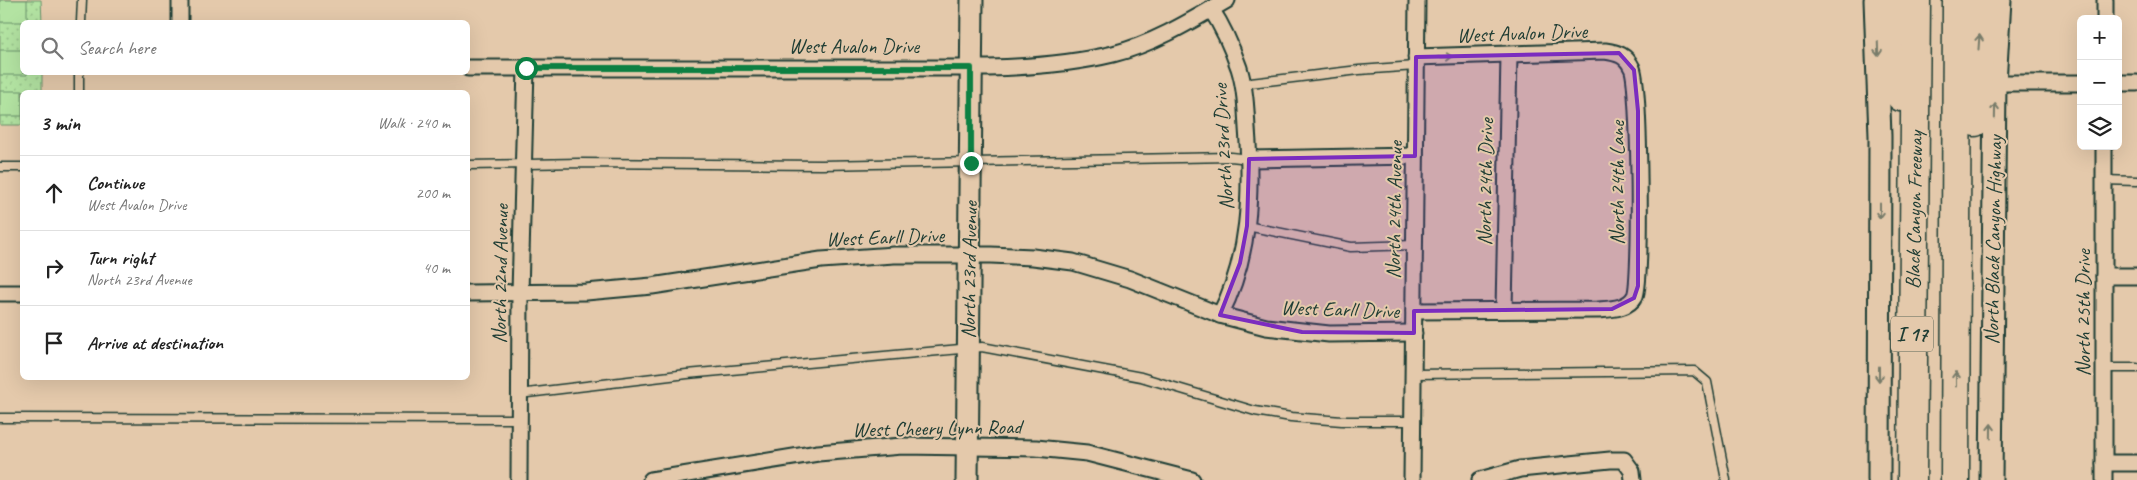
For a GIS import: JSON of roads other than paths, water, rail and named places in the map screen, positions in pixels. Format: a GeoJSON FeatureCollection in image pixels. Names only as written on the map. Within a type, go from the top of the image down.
{"type":"FeatureCollection","features":[{"type":"Feature","properties":{"kind":"highway"},"geometry":{"type":"LineString","coordinates":[[1890,0],[1896,66],[1913,188]]}},
{"type":"Feature","properties":{"kind":"highway","name":"Black Canyon Freeway"},"geometry":{"type":"LineString","coordinates":[[1912,480],[1916,0]]}},
{"type":"Feature","properties":{"kind":"highway"},"geometry":{"type":"LineString","coordinates":[[1929,480],[1932,0]]}},
{"type":"Feature","properties":{"kind":"highway","name":"Black Canyon Freeway"},"geometry":{"type":"LineString","coordinates":[[1955,480],[1957,0]]}},
{"type":"Feature","properties":{"kind":"highway"},"geometry":{"type":"LineString","coordinates":[[1957,229],[1973,155],[1982,0]]}},
{"type":"Feature","properties":{"kind":"main road","name":"North 23rd Avenue"},"geometry":{"type":"LineString","coordinates":[[967,480],[972,0]]}},
{"type":"Feature","properties":{"kind":"main road"},"geometry":{"type":"LineString","coordinates":[[1876,0],[1880,136],[1879,480]]}},
{"type":"Feature","properties":{"kind":"main road","name":"North Black Canyon Highway"},"geometry":{"type":"LineString","coordinates":[[1991,480],[1995,83],[2000,0]]}},
{"type":"Feature","properties":{"kind":"street"},"geometry":{"type":"LineString","coordinates":[[180,0],[180,20]]}},
{"type":"Feature","properties":{"kind":"street","name":"West Avalon Drive"},"geometry":{"type":"LineString","coordinates":[[470,68],[971,68],[1046,66],[1113,54],[1141,45],[1227,0]]}},
{"type":"Feature","properties":{"kind":"street","name":"North 24th Avenue"},"geometry":{"type":"LineString","coordinates":[[1412,480],[1417,0]]}},
{"type":"Feature","properties":{"kind":"street"},"geometry":{"type":"LineString","coordinates":[[2105,0],[2105,15]]}},
{"type":"Feature","properties":{"kind":"street","name":"North 23rd Drive"},"geometry":{"type":"LineString","coordinates":[[1211,9],[1220,23],[1239,69],[1245,97],[1249,159],[1248,226],[1240,263],[1228,300],[1220,315]]}},
{"type":"Feature","properties":{"kind":"street","name":"West Avalon Drive"},"geometry":{"type":"LineString","coordinates":[[1416,62],[1475,56],[1605,51],[1619,53],[1627,58]]}},
{"type":"Feature","properties":{"kind":"street","name":"North 24th Drive"},"geometry":{"type":"LineString","coordinates":[[1504,310],[1509,55]]}},
{"type":"Feature","properties":{"kind":"street","name":"North 24th Lane"},"geometry":{"type":"LineString","coordinates":[[1625,306],[1634,298],[1638,286],[1639,244],[1638,111],[1634,70],[1627,58]]}},
{"type":"Feature","properties":{"kind":"street","name":"North 22nd Avenue"},"geometry":{"type":"LineString","coordinates":[[519,480],[520,293],[526,68]]}},
{"type":"Feature","properties":{"kind":"street"},"geometry":{"type":"LineString","coordinates":[[1995,83],[2077,83]]}},
{"type":"Feature","properties":{"kind":"street"},"geometry":{"type":"LineString","coordinates":[[2122,83],[2137,83]]}},
{"type":"Feature","properties":{"kind":"street","name":"North 25th Drive"},"geometry":{"type":"LineString","coordinates":[[2104,150],[2104,480]]}},
{"type":"Feature","properties":{"kind":"street"},"geometry":{"type":"LineString","coordinates":[[1249,159],[1416,156]]}},
{"type":"Feature","properties":{"kind":"street","name":"West Earll Drive"},"geometry":{"type":"LineString","coordinates":[[470,293],[586,292],[652,286],[821,260],[894,255],[1034,257],[1073,262],[1130,279],[1220,315],[1266,326],[1302,332],[1414,332]]}},
{"type":"Feature","properties":{"kind":"street"},"geometry":{"type":"LineString","coordinates":[[2104,276],[2137,276]]}},
{"type":"Feature","properties":{"kind":"street"},"geometry":{"type":"LineString","coordinates":[[0,293],[20,293]]}},
{"type":"Feature","properties":{"kind":"street","name":"West Earll Drive"},"geometry":{"type":"LineString","coordinates":[[1414,311],[1598,310],[1625,306]]}},
{"type":"Feature","properties":{"kind":"street","name":"West Cheery Lynn Road"},"geometry":{"type":"LineString","coordinates":[[651,480],[818,453],[902,446],[1036,448],[1087,453],[1192,480]]}},
{"type":"Feature","properties":{"kind":"street"},"geometry":{"type":"LineString","coordinates":[[1480,480],[1520,468],[1552,464],[1624,460],[1632,471],[1633,480]]}},
{"type":"Feature","properties":{"kind":"street"},"geometry":{"type":"LineString","coordinates":[[2104,463],[2137,463]]}},
{"type":"Feature","properties":{"kind":"lane"},"geometry":{"type":"LineString","coordinates":[[81,20],[82,0]]}},
{"type":"Feature","properties":{"kind":"lane"},"geometry":{"type":"LineString","coordinates":[[1242,84],[1416,62]]}},
{"type":"Feature","properties":{"kind":"lane"},"geometry":{"type":"LineString","coordinates":[[79,75],[79,90]]}},
{"type":"Feature","properties":{"kind":"lane"},"geometry":{"type":"LineString","coordinates":[[470,165],[822,165],[1231,157],[1249,159]]}},
{"type":"Feature","properties":{"kind":"lane"},"geometry":{"type":"LineString","coordinates":[[0,167],[20,167]]}},
{"type":"Feature","properties":{"kind":"lane"},"geometry":{"type":"LineString","coordinates":[[2103,180],[2137,180]]}},
{"type":"Feature","properties":{"kind":"lane"},"geometry":{"type":"LineString","coordinates":[[1248,226],[1351,247],[1415,245]]}},
{"type":"Feature","properties":{"kind":"lane"},"geometry":{"type":"LineString","coordinates":[[519,394],[687,374],[968,348],[992,348],[1134,376],[1255,411],[1291,417],[1342,421],[1413,421]]}},
{"type":"Feature","properties":{"kind":"lane"},"geometry":{"type":"LineString","coordinates":[[2104,368],[2137,368]]}},
{"type":"Feature","properties":{"kind":"lane"},"geometry":{"type":"LineString","coordinates":[[1413,374],[1694,371],[1707,382],[1726,480]]}},
{"type":"Feature","properties":{"kind":"lane"},"geometry":{"type":"LineString","coordinates":[[0,418],[519,419]]}}]}
